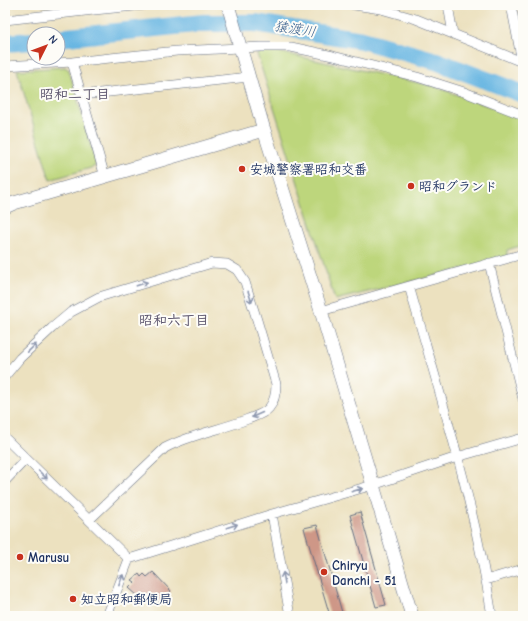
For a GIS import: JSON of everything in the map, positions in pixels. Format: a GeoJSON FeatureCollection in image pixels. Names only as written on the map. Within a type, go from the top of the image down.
{"type":"FeatureCollection","features":[{"type":"Feature","properties":{"kind":"street"},"geometry":{"type":"LineString","coordinates":[[5,20],[94,7],[145,5]]}},
{"type":"Feature","properties":{"kind":"street"},"geometry":{"type":"LineString","coordinates":[[228,5],[264,130],[412,616]]}},
{"type":"Feature","properties":{"kind":"street"},"geometry":{"type":"LineString","coordinates":[[354,5],[380,9],[416,19],[522,62],[511,5]]}},
{"type":"Feature","properties":{"kind":"street"},"geometry":{"type":"LineString","coordinates":[[448,5],[454,34]]}},
{"type":"Feature","properties":{"kind":"street"},"geometry":{"type":"LineString","coordinates":[[5,66],[72,62],[240,45],[291,47],[333,56],[430,81],[464,92],[523,115]]}},
{"type":"Feature","properties":{"kind":"street"},"geometry":{"type":"LineString","coordinates":[[72,62],[106,177]]}},
{"type":"Feature","properties":{"kind":"street"},"geometry":{"type":"LineString","coordinates":[[81,95],[249,77]]}},
{"type":"Feature","properties":{"kind":"street"},"geometry":{"type":"LineString","coordinates":[[5,207],[14,203],[264,130]]}},
{"type":"Feature","properties":{"kind":"street"},"geometry":{"type":"LineString","coordinates":[[320,311],[523,254]]}},
{"type":"Feature","properties":{"kind":"street"},"geometry":{"type":"LineString","coordinates":[[5,376],[20,358],[71,312],[99,297],[212,263],[227,264],[237,270],[245,282],[276,384],[276,394],[270,407],[262,414],[242,422],[177,442],[165,448],[89,520]]}},
{"type":"Feature","properties":{"kind":"street"},"geometry":{"type":"LineString","coordinates":[[489,263],[523,399]]}},
{"type":"Feature","properties":{"kind":"street"},"geometry":{"type":"LineString","coordinates":[[409,286],[458,457],[486,580],[492,616]]}},
{"type":"Feature","properties":{"kind":"street"},"geometry":{"type":"LineString","coordinates":[[5,438],[129,559]]}},
{"type":"Feature","properties":{"kind":"street"},"geometry":{"type":"LineString","coordinates":[[129,559],[523,438]]}},
{"type":"Feature","properties":{"kind":"street"},"geometry":{"type":"LineString","coordinates":[[5,481],[26,459]]}},
{"type":"Feature","properties":{"kind":"street"},"geometry":{"type":"LineString","coordinates":[[272,514],[290,616]]}},
{"type":"Feature","properties":{"kind":"street"},"geometry":{"type":"LineString","coordinates":[[107,616],[129,559]]}},
{"type":"Feature","properties":{"kind":"street"},"geometry":{"type":"LineString","coordinates":[[486,580],[523,569]]}},
{"type":"Feature","properties":{"kind":"green space","name":"昭和グランド"},"geometry":{"type":"Polygon","coordinates":[[[265,49],[433,86],[521,118],[519,120],[520,126],[523,128],[523,245],[507,250],[507,258],[335,300],[257,54],[265,49]]]}},
{"type":"Feature","properties":{"kind":"green space"},"geometry":{"type":"Polygon","coordinates":[[[65,67],[69,70],[96,164],[94,167],[50,180],[17,70],[65,67]]]}},
{"type":"Feature","properties":{"kind":"building"},"geometry":{"type":"Polygon","coordinates":[[[360,512],[386,605],[376,607],[350,515],[360,512]]]}},
{"type":"Feature","properties":{"kind":"building","name":"Chiryu Danchi - 51"},"geometry":{"type":"Polygon","coordinates":[[[317,525],[343,616],[330,616],[304,528],[317,525]]]}},
{"type":"Feature","properties":{"kind":"building"},"geometry":{"type":"Polygon","coordinates":[[[153,572],[171,591],[159,603],[153,597],[146,603],[129,588],[135,582],[132,580],[139,574],[141,577],[144,574],[147,577],[153,572]]]}},
{"type":"Feature","properties":{"kind":"waterway","name":"猿渡川"},"geometry":{"type":"LineString","coordinates":[[66,37],[204,23],[255,23],[362,40],[436,61],[523,94]]}},
{"type":"Feature","properties":{"kind":"waterway","name":"猿渡川"},"geometry":{"type":"LineString","coordinates":[[5,43],[26,42]]}},
{"type":"Feature","properties":{"kind":"place","name":"安城警察署昭和交番"},"geometry":{"type":"Point","coordinates":[242,169]}},
{"type":"Feature","properties":{"kind":"place","name":"昭和グランド"},"geometry":{"type":"Point","coordinates":[411,186]}},
{"type":"Feature","properties":{"kind":"place","name":"Marusu"},"geometry":{"type":"Point","coordinates":[20,557]}},
{"type":"Feature","properties":{"kind":"place","name":"Chiryu Danchi - 51"},"geometry":{"type":"Point","coordinates":[324,572]}},
{"type":"Feature","properties":{"kind":"place","name":"知立昭和郵便局"},"geometry":{"type":"Point","coordinates":[73,599]}},
{"type":"Feature","properties":{"kind":"district","name":"昭和二丁目"},"geometry":{"type":"Point","coordinates":[75,94]}},
{"type":"Feature","properties":{"kind":"district","name":"昭和六丁目"},"geometry":{"type":"Point","coordinates":[174,320]}}]}
